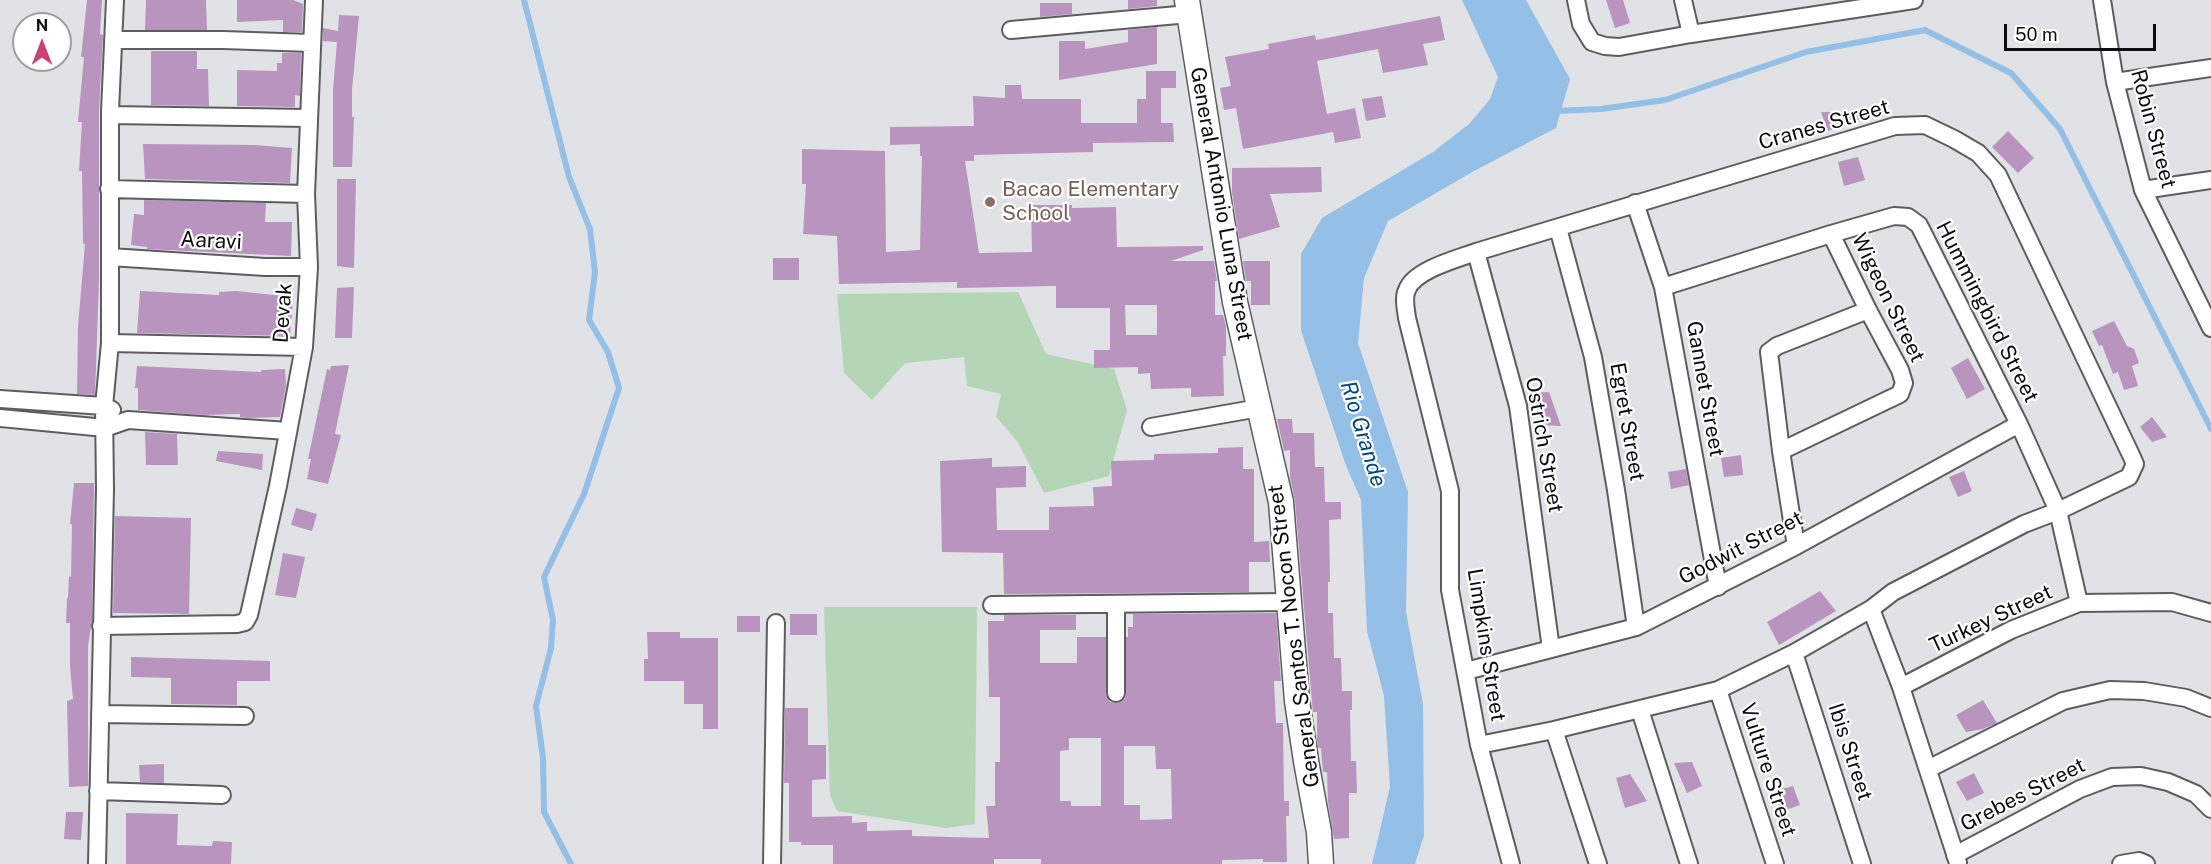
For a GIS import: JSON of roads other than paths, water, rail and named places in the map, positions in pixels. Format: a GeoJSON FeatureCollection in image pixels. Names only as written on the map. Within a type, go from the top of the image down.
{"type":"FeatureCollection","features":[{"type":"Feature","properties":{"kind":"main road","name":"General Antonio Luna Street"},"geometry":{"type":"LineString","coordinates":[[1188,7],[1235,302],[1259,408]]}},
{"type":"Feature","properties":{"kind":"main road","name":"General Santos T. Nocon Street"},"geometry":{"type":"LineString","coordinates":[[1259,408],[1281,502],[1297,700],[1319,832],[1321,864]]}},
{"type":"Feature","properties":{"kind":"street"},"geometry":{"type":"LineString","coordinates":[[97,864],[104,406],[110,343],[110,115],[115,0]]}},
{"type":"Feature","properties":{"kind":"street","name":"Devak"},"geometry":{"type":"LineString","coordinates":[[101,626],[245,622],[249,615],[278,486],[304,347],[309,267],[306,194],[314,0]]}},
{"type":"Feature","properties":{"kind":"street"},"geometry":{"type":"LineString","coordinates":[[1576,0],[1581,24],[1592,42],[1619,47],[1896,1],[1914,0]]}},
{"type":"Feature","properties":{"kind":"street"},"geometry":{"type":"LineString","coordinates":[[1683,0],[1691,34]]}},
{"type":"Feature","properties":{"kind":"street"},"geometry":{"type":"LineString","coordinates":[[1796,0],[1800,17]]}},
{"type":"Feature","properties":{"kind":"street","name":"Robin Street"},"geometry":{"type":"LineString","coordinates":[[2102,0],[2115,82],[2143,190],[2207,312],[2211,328]]}},
{"type":"Feature","properties":{"kind":"street"},"geometry":{"type":"LineString","coordinates":[[1011,30],[1188,7]]}},
{"type":"Feature","properties":{"kind":"street"},"geometry":{"type":"LineString","coordinates":[[113,40],[223,40],[311,44]]}},
{"type":"Feature","properties":{"kind":"street"},"geometry":{"type":"LineString","coordinates":[[2115,82],[2211,68]]}},
{"type":"Feature","properties":{"kind":"street"},"geometry":{"type":"LineString","coordinates":[[110,115],[308,118]]}},
{"type":"Feature","properties":{"kind":"street","name":"Cranes Street"},"geometry":{"type":"LineString","coordinates":[[1407,289],[1414,278],[1428,270],[1476,252],[1895,126],[1925,125],[1978,153],[1998,175],[2135,465],[2130,477],[2058,511]]}},
{"type":"Feature","properties":{"kind":"street"},"geometry":{"type":"LineString","coordinates":[[2143,190],[2211,180]]}},
{"type":"Feature","properties":{"kind":"street"},"geometry":{"type":"LineString","coordinates":[[110,189],[306,194]]}},
{"type":"Feature","properties":{"kind":"street","name":"Gannet Street"},"geometry":{"type":"LineString","coordinates":[[1635,203],[1663,287],[1718,587]]}},
{"type":"Feature","properties":{"kind":"street","name":"Hummingbird Street"},"geometry":{"type":"LineString","coordinates":[[1663,287],[1893,216],[1908,217],[1919,225],[2019,424],[2058,511],[2079,603]]}},
{"type":"Feature","properties":{"kind":"street","name":"Egret Street"},"geometry":{"type":"LineString","coordinates":[[1558,228],[1593,357],[1617,490],[1636,627]]}},
{"type":"Feature","properties":{"kind":"street","name":"Wigeon Street"},"geometry":{"type":"LineString","coordinates":[[1781,451],[1900,394],[1904,383],[1900,369],[1831,234]]}},
{"type":"Feature","properties":{"kind":"street","name":"Ostrich Street"},"geometry":{"type":"LineString","coordinates":[[1476,252],[1518,406],[1551,649]]}},
{"type":"Feature","properties":{"kind":"street","name":"Aaravi"},"geometry":{"type":"LineString","coordinates":[[110,258],[265,267],[309,267]]}},
{"type":"Feature","properties":{"kind":"street","name":"Limpkins Street"},"geometry":{"type":"LineString","coordinates":[[1407,289],[1405,303],[1407,318],[1450,491],[1450,590],[1479,745],[1511,864]]}},
{"type":"Feature","properties":{"kind":"street"},"geometry":{"type":"LineString","coordinates":[[1796,546],[1769,352],[1776,346],[1868,310]]}},
{"type":"Feature","properties":{"kind":"street"},"geometry":{"type":"LineString","coordinates":[[110,343],[304,347]]}},
{"type":"Feature","properties":{"kind":"street"},"geometry":{"type":"LineString","coordinates":[[0,399],[104,406],[128,420]]}},
{"type":"Feature","properties":{"kind":"street"},"geometry":{"type":"LineString","coordinates":[[1151,427],[1259,408]]}},
{"type":"Feature","properties":{"kind":"street"},"geometry":{"type":"LineString","coordinates":[[0,418],[105,428],[128,420],[288,431]]}},
{"type":"Feature","properties":{"kind":"street","name":"Godwit Street"},"geometry":{"type":"LineString","coordinates":[[1466,671],[1636,627],[1796,546],[2019,424]]}},
{"type":"Feature","properties":{"kind":"street"},"geometry":{"type":"LineString","coordinates":[[1479,745],[1554,730],[1718,690],[1794,653],[1871,609],[1903,587],[2024,524],[2058,511]]}},
{"type":"Feature","properties":{"kind":"street"},"geometry":{"type":"LineString","coordinates":[[992,605],[1289,602]]}},
{"type":"Feature","properties":{"kind":"street","name":"Turkey Street"},"geometry":{"type":"LineString","coordinates":[[1901,687],[2011,630],[2079,603],[2172,602],[2211,613]]}},
{"type":"Feature","properties":{"kind":"street"},"geometry":{"type":"LineString","coordinates":[[1116,604],[1116,693]]}},
{"type":"Feature","properties":{"kind":"street"},"geometry":{"type":"LineString","coordinates":[[1871,609],[1901,687],[1957,860]]}},
{"type":"Feature","properties":{"kind":"street"},"geometry":{"type":"LineString","coordinates":[[772,864],[776,623]]}},
{"type":"Feature","properties":{"kind":"street","name":"Ibis Street"},"geometry":{"type":"LineString","coordinates":[[1794,653],[1862,864]]}},
{"type":"Feature","properties":{"kind":"street","name":"Vulture Street"},"geometry":{"type":"LineString","coordinates":[[1718,690],[1774,864]]}},
{"type":"Feature","properties":{"kind":"street"},"geometry":{"type":"LineString","coordinates":[[1928,769],[2063,700],[2110,690],[2144,691],[2186,698],[2211,708]]}},
{"type":"Feature","properties":{"kind":"street"},"geometry":{"type":"LineString","coordinates":[[1640,710],[1689,864]]}},
{"type":"Feature","properties":{"kind":"street"},"geometry":{"type":"LineString","coordinates":[[100,714],[245,716]]}},
{"type":"Feature","properties":{"kind":"street"},"geometry":{"type":"LineString","coordinates":[[1554,730],[1598,864]]}},
{"type":"Feature","properties":{"kind":"street","name":"Grebes Street"},"geometry":{"type":"LineString","coordinates":[[1957,860],[2080,789],[2112,777],[2141,776],[2168,782],[2196,794],[2211,809]]}},
{"type":"Feature","properties":{"kind":"street"},"geometry":{"type":"LineString","coordinates":[[98,791],[222,795]]}},
{"type":"Feature","properties":{"kind":"street"},"geometry":{"type":"LineString","coordinates":[[2121,864],[2139,861],[2146,864]]}},
{"type":"Feature","properties":{"kind":"water","name":"Rio Grande"},"geometry":{"type":"Polygon","coordinates":[[[1462,0],[1526,0],[1570,79],[1556,128],[1474,171],[1388,221],[1364,278],[1358,343],[1408,492],[1406,612],[1423,704],[1424,835],[1415,864],[1372,864],[1390,787],[1384,696],[1367,631],[1361,500],[1345,463],[1301,330],[1301,254],[1322,218],[1433,152],[1470,123],[1490,99],[1498,77],[1462,0]]]}},
{"type":"Feature","properties":{"kind":"waterway"},"geometry":{"type":"LineString","coordinates":[[524,0],[569,177],[590,229],[595,272],[589,320],[608,352],[619,388],[584,494],[544,577],[553,620],[551,648],[536,706],[543,758],[544,812],[571,864]]}},
{"type":"Feature","properties":{"kind":"waterway"},"geometry":{"type":"LineString","coordinates":[[1555,111],[1601,109],[1665,100],[1806,52],[1925,30],[2011,73],[2060,129],[2211,429]]}},
{"type":"Feature","properties":{"kind":"place","name":"Bacao Elementary School"},"geometry":{"type":"Point","coordinates":[990,202]}}]}
